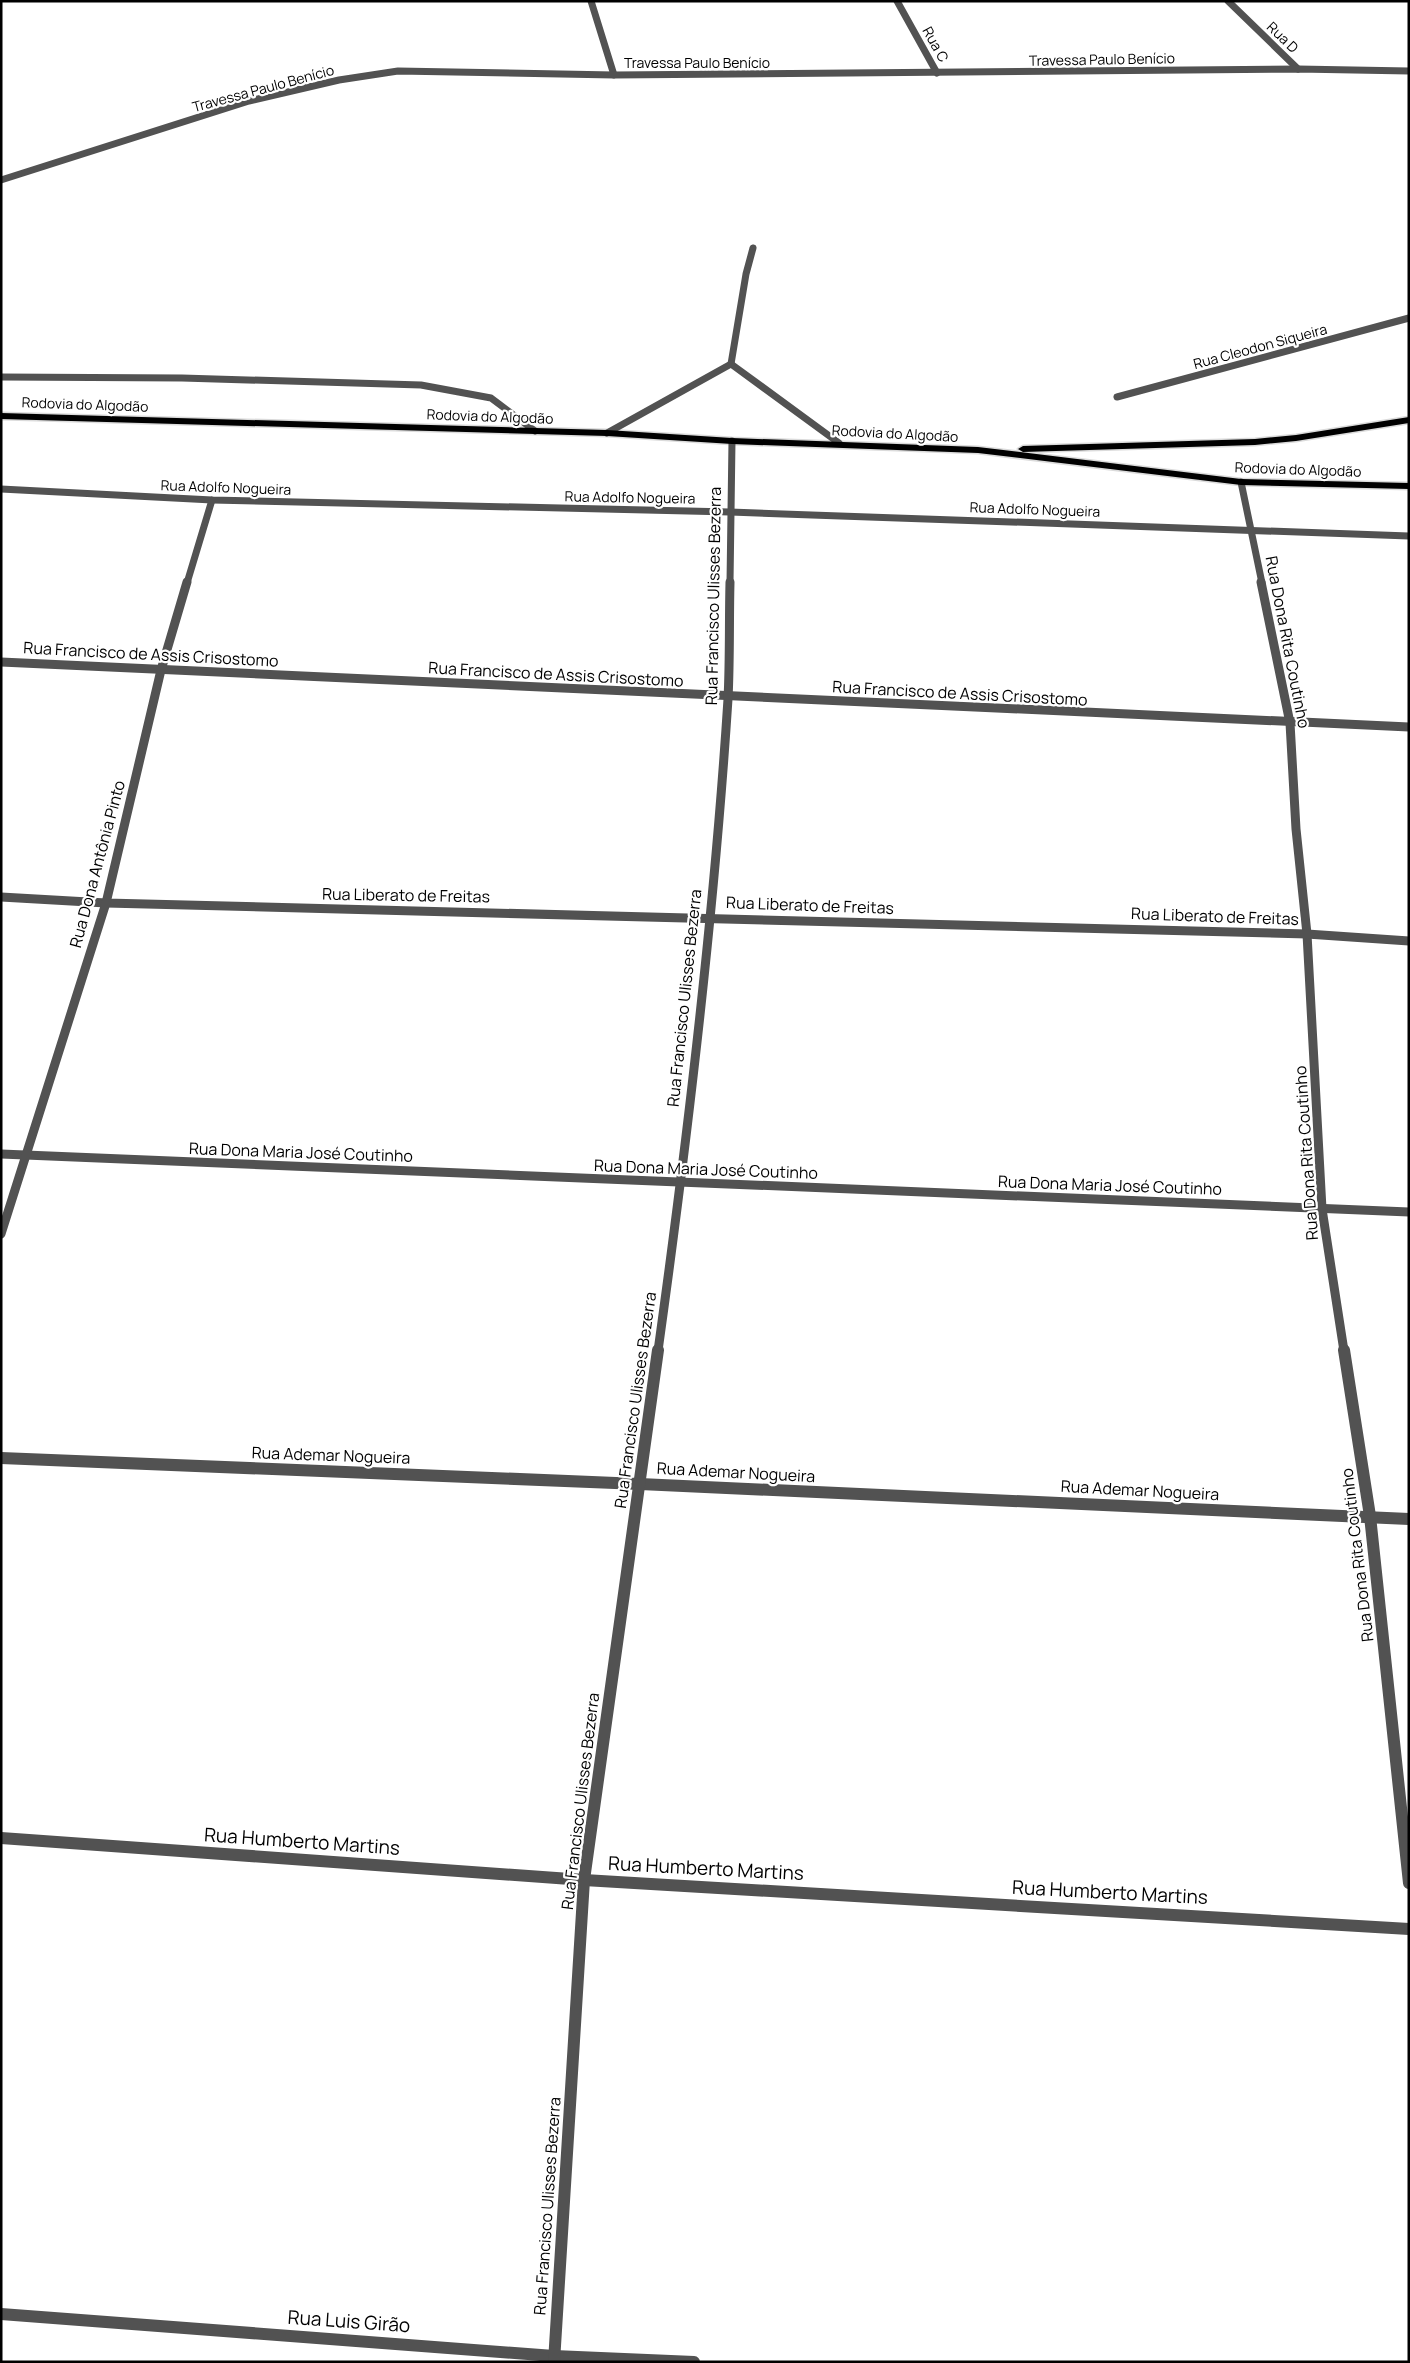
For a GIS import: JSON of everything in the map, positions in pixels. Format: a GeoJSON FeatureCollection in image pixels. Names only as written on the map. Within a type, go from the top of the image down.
{"type":"FeatureCollection","features":[{"type":"Feature","properties":{"kind":"main road","name":"Rodovia do Algodão"},"geometry":{"type":"LineString","coordinates":[[1,416],[535,430],[732,441],[839,443],[978,450],[1241,482],[1409,486]]}},
{"type":"Feature","properties":{"kind":"main road","name":"Rodovia do Algodão"},"geometry":{"type":"LineString","coordinates":[[978,450],[1255,442],[1296,438],[1409,420]]}},
{"type":"Feature","properties":{"kind":"street"},"geometry":{"type":"LineString","coordinates":[[591,1],[614,75]]}},
{"type":"Feature","properties":{"kind":"street","name":"Rua C"},"geometry":{"type":"LineString","coordinates":[[897,1],[937,73]]}},
{"type":"Feature","properties":{"kind":"street","name":"Rua D"},"geometry":{"type":"LineString","coordinates":[[1228,1],[1298,69]]}},
{"type":"Feature","properties":{"kind":"street","name":"Travessa Paulo Benício"},"geometry":{"type":"LineString","coordinates":[[1,180],[249,101],[340,80],[398,72],[614,75],[1298,69],[1409,71]]}},
{"type":"Feature","properties":{"kind":"street"},"geometry":{"type":"LineString","coordinates":[[731,364],[746,274],[753,248]]}},
{"type":"Feature","properties":{"kind":"street","name":"Rua Cleodon Siqueira"},"geometry":{"type":"LineString","coordinates":[[1118,398],[1409,318]]}},
{"type":"Feature","properties":{"kind":"street"},"geometry":{"type":"LineString","coordinates":[[607,433],[731,364]]}},
{"type":"Feature","properties":{"kind":"street"},"geometry":{"type":"LineString","coordinates":[[731,364],[839,443]]}},
{"type":"Feature","properties":{"kind":"street"},"geometry":{"type":"LineString","coordinates":[[1,377],[182,378],[421,385],[491,398],[535,430]]}},
{"type":"Feature","properties":{"kind":"street","name":"Rua Francisco Ulisses Bezerra"},"geometry":{"type":"LineString","coordinates":[[554,2359],[584,1880],[681,1183],[710,917],[728,696],[732,441]]}},
{"type":"Feature","properties":{"kind":"street","name":"Rua Dona Rita Coutinho"},"geometry":{"type":"LineString","coordinates":[[1241,482],[1290,723],[1296,830],[1306,934],[1322,1209],[1370,1516],[1409,1882]]}},
{"type":"Feature","properties":{"kind":"street","name":"Rua Adolfo Nogueira"},"geometry":{"type":"LineString","coordinates":[[1,489],[212,500],[730,512],[1409,536]]}},
{"type":"Feature","properties":{"kind":"street","name":"Rua Dona Antônia Pinto"},"geometry":{"type":"LineString","coordinates":[[1,1234],[106,902],[161,670],[212,500]]}},
{"type":"Feature","properties":{"kind":"street","name":"Rua Francisco de Assis Crisostomo"},"geometry":{"type":"LineString","coordinates":[[1,662],[1409,727]]}},
{"type":"Feature","properties":{"kind":"street","name":"Rua Liberato de Freitas"},"geometry":{"type":"LineString","coordinates":[[1,897],[106,902],[1306,934],[1409,941]]}},
{"type":"Feature","properties":{"kind":"street","name":"Rua Dona Maria José Coutinho"},"geometry":{"type":"LineString","coordinates":[[1,1154],[1409,1212]]}},
{"type":"Feature","properties":{"kind":"street","name":"Rua Ademar Nogueira"},"geometry":{"type":"LineString","coordinates":[[1,1458],[640,1484],[1409,1519]]}},
{"type":"Feature","properties":{"kind":"street","name":"Rua Humberto Martins"},"geometry":{"type":"LineString","coordinates":[[1,1838],[584,1880],[1409,1929]]}},
{"type":"Feature","properties":{"kind":"street","name":"Rua Luis Girão"},"geometry":{"type":"LineString","coordinates":[[1,2314],[554,2359],[694,2362]]}}]}
